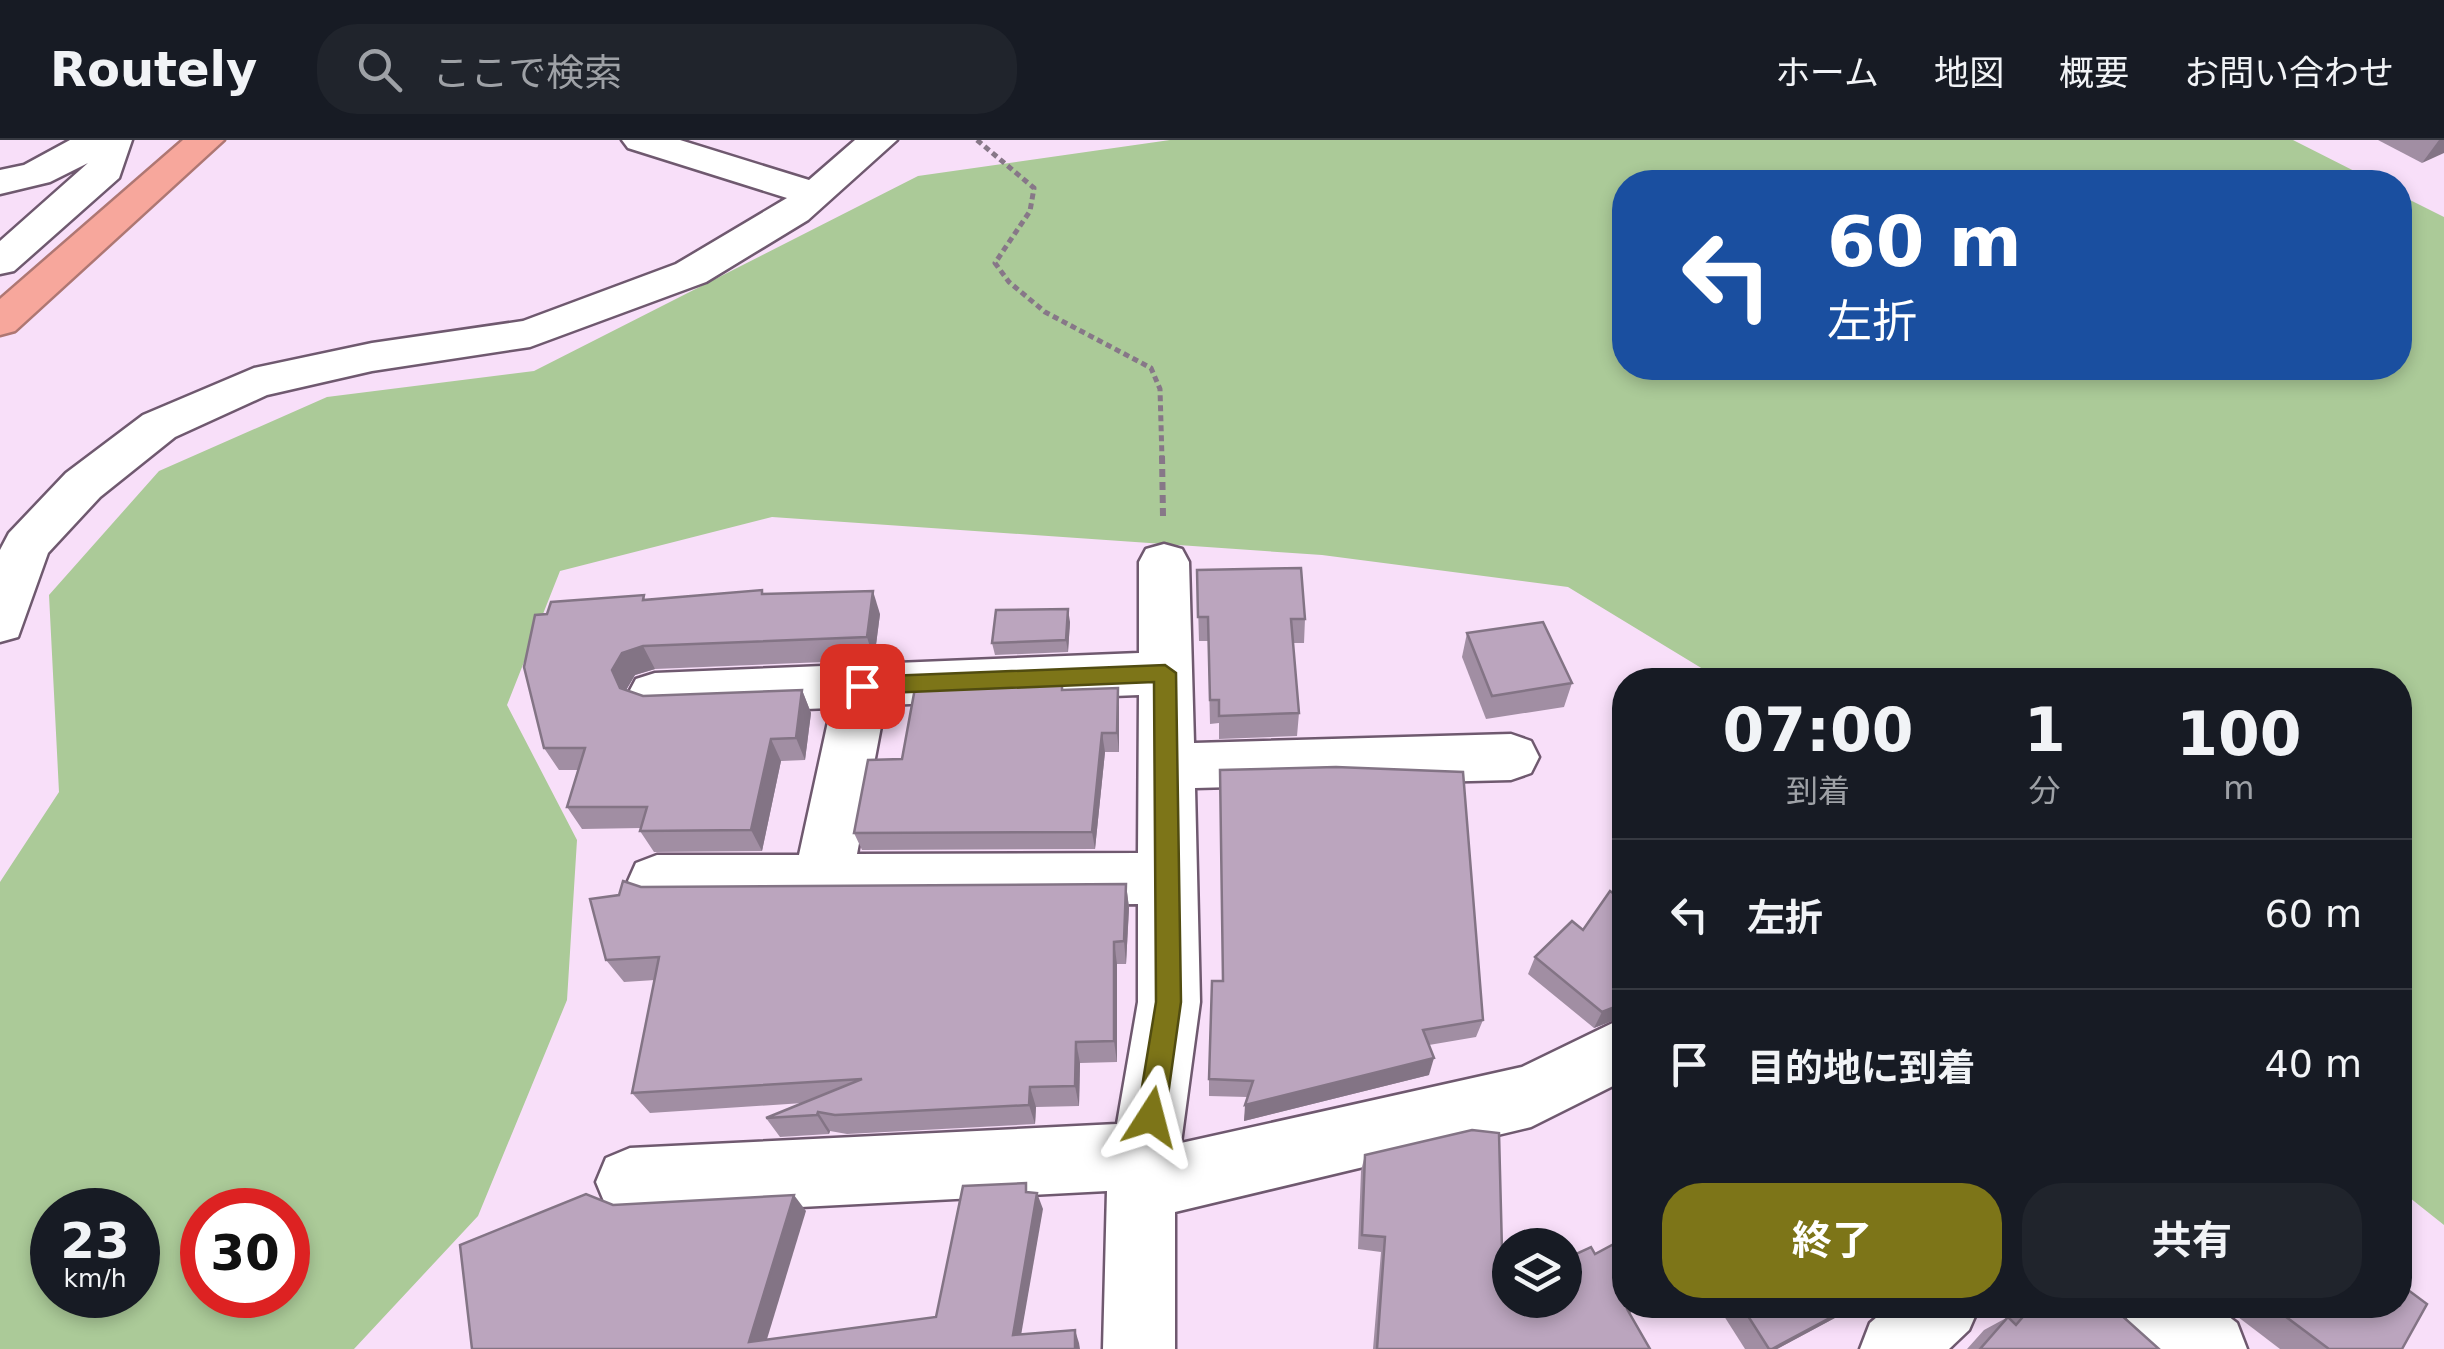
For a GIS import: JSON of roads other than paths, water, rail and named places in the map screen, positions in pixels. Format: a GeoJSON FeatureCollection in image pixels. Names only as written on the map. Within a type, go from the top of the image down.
{"type":"FeatureCollection","features":[{"type":"Feature","properties":{"kind":"highway"},"geometry":{"type":"LineString","coordinates":[[0,322],[205,140]]}},
{"type":"Feature","properties":{"kind":"street"},"geometry":{"type":"LineString","coordinates":[[0,182],[36,174],[69,159],[94,140]]}},
{"type":"Feature","properties":{"kind":"street"},"geometry":{"type":"LineString","coordinates":[[0,262],[105,170],[113,140]]}},
{"type":"Feature","properties":{"kind":"street"},"geometry":{"type":"LineString","coordinates":[[641,140],[815,194]]}},
{"type":"Feature","properties":{"kind":"street"},"geometry":{"type":"LineString","coordinates":[[0,623],[26,546],[83,485],[159,426],[254,383],[372,357],[530,333],[691,273],[794,212],[878,140]]}},
{"type":"Feature","properties":{"kind":"street"},"geometry":{"type":"LineString","coordinates":[[1139,1349],[1143,1171],[1168,1002],[1164,562]]}},
{"type":"Feature","properties":{"kind":"street"},"geometry":{"type":"LineString","coordinates":[[655,694],[1165,673]]}},
{"type":"Feature","properties":{"kind":"street"},"geometry":{"type":"LineString","coordinates":[[823,880],[862,686]]}},
{"type":"Feature","properties":{"kind":"street"},"geometry":{"type":"LineString","coordinates":[[1166,766],[1511,757]]}},
{"type":"Feature","properties":{"kind":"street"},"geometry":{"type":"LineString","coordinates":[[657,881],[1168,878]]}},
{"type":"Feature","properties":{"kind":"street"},"geometry":{"type":"LineString","coordinates":[[630,1182],[1143,1171],[1531,1096],[1612,1055]]}},
{"type":"Feature","properties":{"kind":"street"},"geometry":{"type":"LineString","coordinates":[[1896,1349],[1930,1318]]}},
{"type":"Feature","properties":{"kind":"street"},"geometry":{"type":"LineString","coordinates":[[2173,1318],[2211,1349]]}}]}
